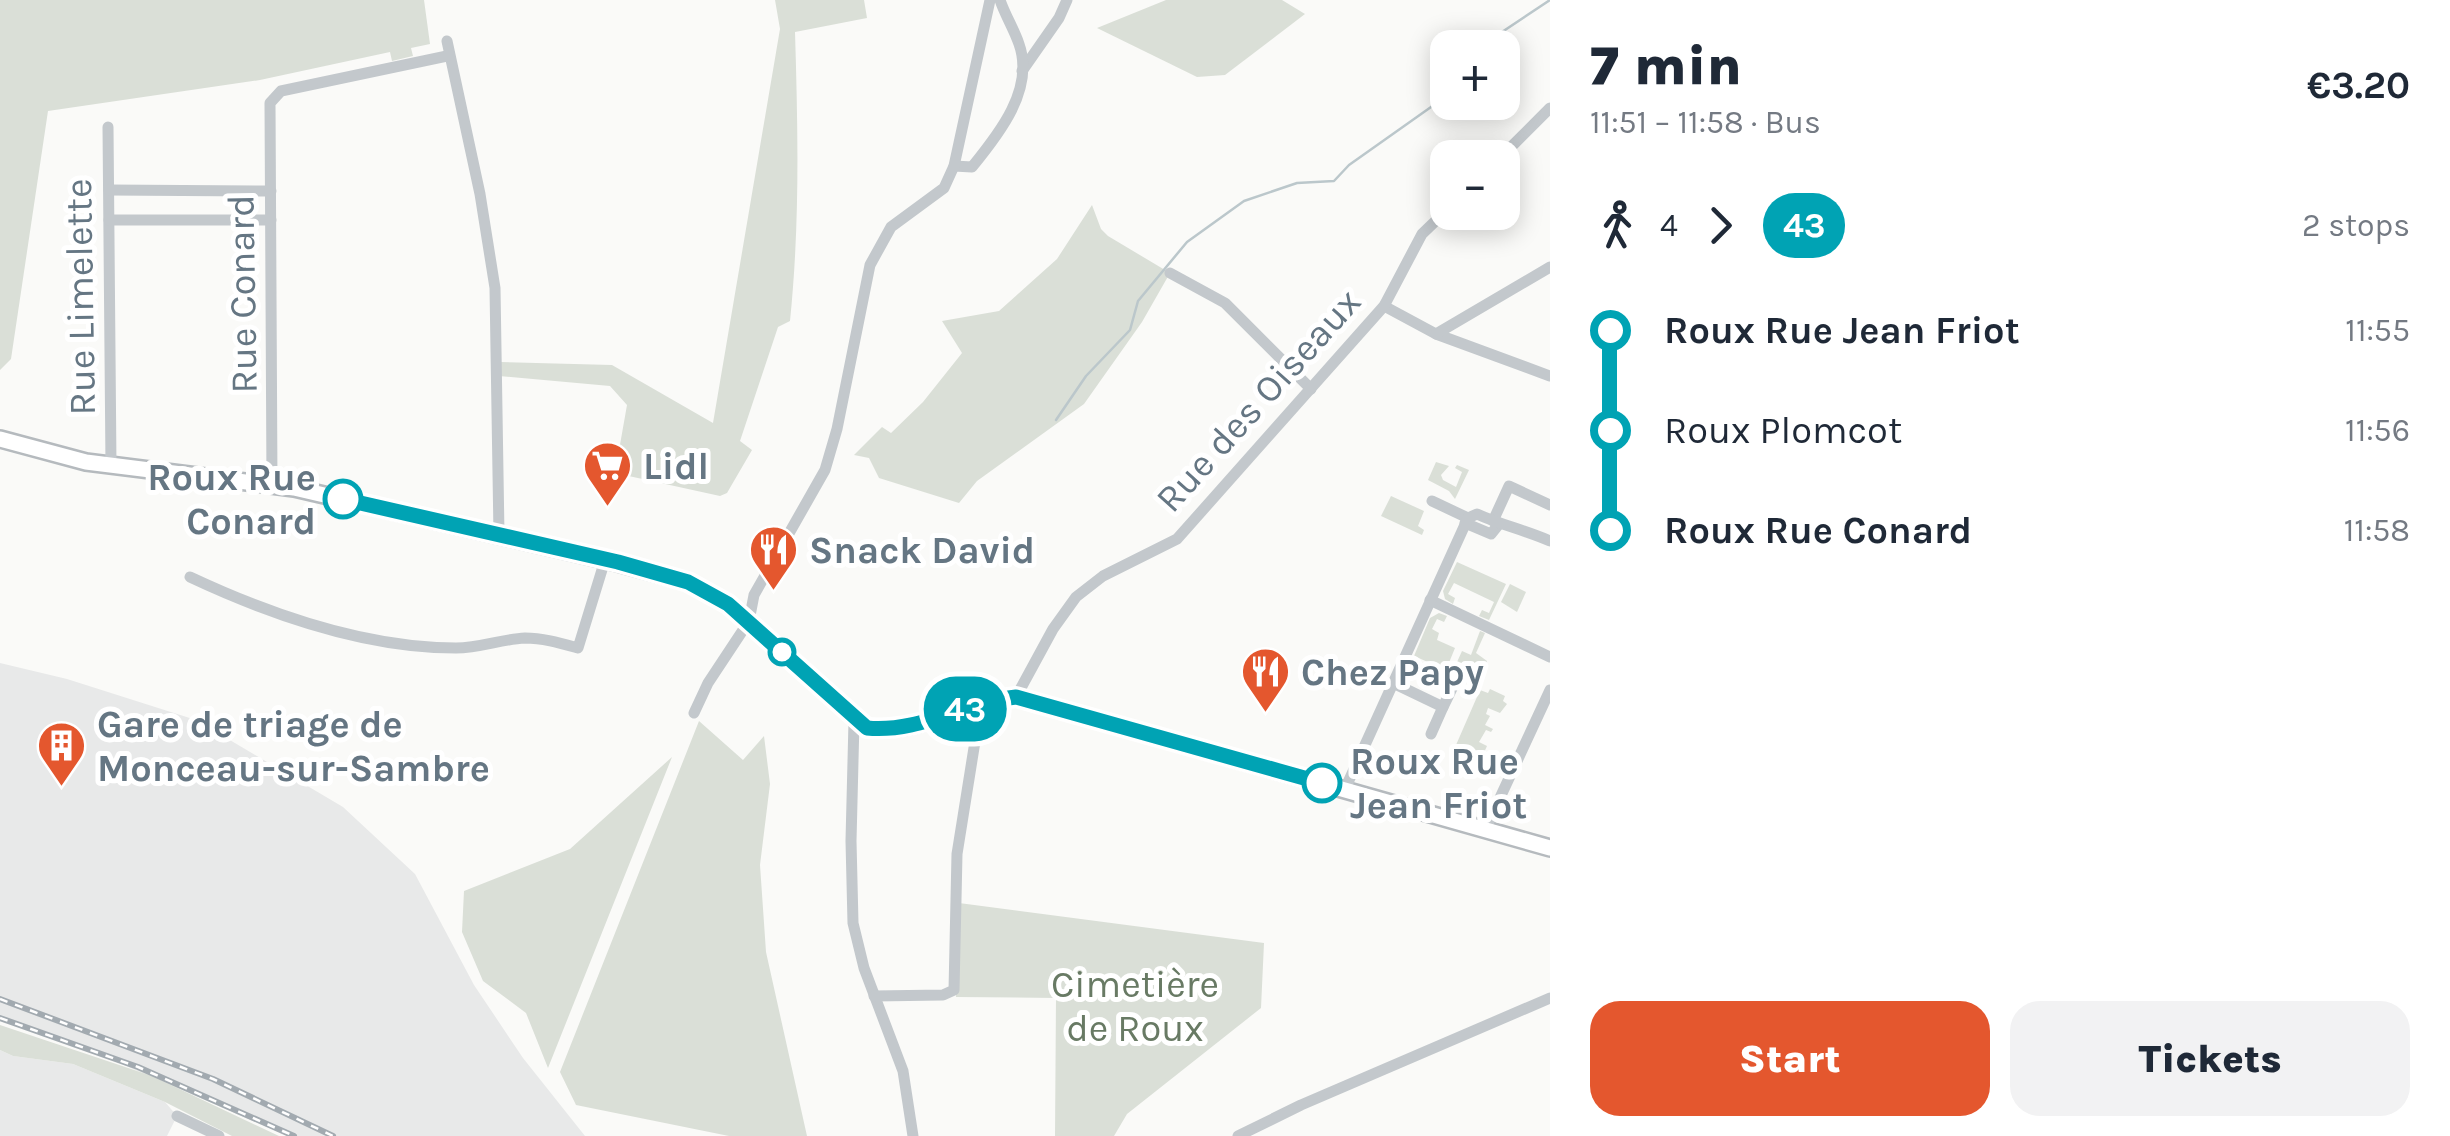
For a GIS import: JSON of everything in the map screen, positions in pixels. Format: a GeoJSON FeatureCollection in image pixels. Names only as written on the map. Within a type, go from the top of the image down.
{"type":"FeatureCollection","features":[{"type":"Feature","properties":{"kind":"main road"},"geometry":{"type":"LineString","coordinates":[[0,439],[68,459],[272,484],[688,582],[728,604],[749,621],[867,728],[893,731],[1016,697],[1550,848]]}},
{"type":"Feature","properties":{"kind":"street"},"geometry":{"type":"LineString","coordinates":[[694,713],[708,683],[749,621],[754,596],[825,470],[870,265],[878,246],[891,227],[944,188],[954,166],[990,0]]}},
{"type":"Feature","properties":{"kind":"street"},"geometry":{"type":"LineString","coordinates":[[954,166],[972,166],[1015,106],[1022,71],[1021,48],[1000,0]]}},
{"type":"Feature","properties":{"kind":"street"},"geometry":{"type":"LineString","coordinates":[[1059,18],[1067,0]]}},
{"type":"Feature","properties":{"kind":"street"},"geometry":{"type":"LineString","coordinates":[[1022,71],[1059,18],[1077,0]]}},
{"type":"Feature","properties":{"kind":"street"},"geometry":{"type":"LineString","coordinates":[[447,41],[480,194],[495,288],[499,535]]}},
{"type":"Feature","properties":{"kind":"street","name":"Rue Conard"},"geometry":{"type":"LineString","coordinates":[[272,484],[270,103],[281,91],[448,56]]}},
{"type":"Feature","properties":{"kind":"street"},"geometry":{"type":"LineString","coordinates":[[1518,140],[1550,108]]}},
{"type":"Feature","properties":{"kind":"street","name":"Rue Limelette"},"geometry":{"type":"LineString","coordinates":[[108,127],[112,466]]}},
{"type":"Feature","properties":{"kind":"street"},"geometry":{"type":"LineString","coordinates":[[109,190],[271,191]]}},
{"type":"Feature","properties":{"kind":"street"},"geometry":{"type":"LineString","coordinates":[[109,220],[271,220]]}},
{"type":"Feature","properties":{"kind":"street","name":"Rue des Oiseaux"},"geometry":{"type":"LineString","coordinates":[[1016,697],[1053,629],[1076,597],[1104,576],[1178,539],[1384,306],[1422,234],[1430,226]]}},
{"type":"Feature","properties":{"kind":"street"},"geometry":{"type":"LineString","coordinates":[[1436,334],[1550,267]]}},
{"type":"Feature","properties":{"kind":"street"},"geometry":{"type":"LineString","coordinates":[[1170,272],[1225,303],[1311,389]]}},
{"type":"Feature","properties":{"kind":"street"},"geometry":{"type":"LineString","coordinates":[[1384,306],[1436,334],[1550,376]]}},
{"type":"Feature","properties":{"kind":"street"},"geometry":{"type":"LineString","coordinates":[[1432,501],[1491,534],[1509,486],[1550,505]]}},
{"type":"Feature","properties":{"kind":"street"},"geometry":{"type":"LineString","coordinates":[[1345,789],[1468,518]]}},
{"type":"Feature","properties":{"kind":"street"},"geometry":{"type":"LineString","coordinates":[[1496,522],[1511,524],[1550,541]]}},
{"type":"Feature","properties":{"kind":"street"},"geometry":{"type":"LineString","coordinates":[[190,577],[243,602],[366,638],[459,648],[522,638],[546,639],[578,648],[605,560]]}},
{"type":"Feature","properties":{"kind":"street"},"geometry":{"type":"LineString","coordinates":[[1430,600],[1550,657]]}},
{"type":"Feature","properties":{"kind":"street"},"geometry":{"type":"LineString","coordinates":[[1430,734],[1457,678]]}},
{"type":"Feature","properties":{"kind":"street"},"geometry":{"type":"LineString","coordinates":[[1393,684],[1443,708]]}},
{"type":"Feature","properties":{"kind":"street"},"geometry":{"type":"LineString","coordinates":[[1485,830],[1550,690]]}},
{"type":"Feature","properties":{"kind":"street"},"geometry":{"type":"LineString","coordinates":[[874,996],[943,994],[954,990],[957,854],[980,704]]}},
{"type":"Feature","properties":{"kind":"street"},"geometry":{"type":"LineString","coordinates":[[854,720],[852,923],[903,1071],[913,1136]]}},
{"type":"Feature","properties":{"kind":"street"},"geometry":{"type":"LineString","coordinates":[[1238,1136],[1301,1104],[1550,998]]}},
{"type":"Feature","properties":{"kind":"street"},"geometry":{"type":"LineString","coordinates":[[177,1116],[219,1136]]}},
{"type":"Feature","properties":{"kind":"shaded area"},"geometry":{"type":"Polygon","coordinates":[[[0,663],[67,679],[196,720],[343,807],[415,874],[474,985],[523,1058],[585,1136],[288,1136],[66,1040],[0,1019],[0,663]]]}},
{"type":"Feature","properties":{"kind":"shaded area"},"geometry":{"type":"Polygon","coordinates":[[[0,1050],[13,1056],[73,1064],[165,1102],[177,1116],[167,1136],[0,1136],[0,1050]]]}},
{"type":"Feature","properties":{"kind":"green space"},"geometry":{"type":"Polygon","coordinates":[[[0,0],[424,0],[430,44],[411,48],[413,56],[392,61],[390,52],[260,80],[48,111],[11,359],[0,370],[0,0]]]}},
{"type":"Feature","properties":{"kind":"green space"},"geometry":{"type":"Polygon","coordinates":[[[775,0],[864,0],[867,18],[795,32],[797,212],[790,321],[778,327],[740,441],[752,450],[727,493],[720,496],[615,473],[627,405],[610,386],[499,376],[501,362],[612,365],[713,423],[780,29],[775,0]]]}},
{"type":"Feature","properties":{"kind":"green space"},"geometry":{"type":"Polygon","coordinates":[[[1166,0],[1282,0],[1305,14],[1225,75],[1197,77],[1097,28],[1166,0]]]}},
{"type":"Feature","properties":{"kind":"green space"},"geometry":{"type":"Polygon","coordinates":[[[1092,205],[1101,229],[1108,236],[1170,273],[1142,322],[1084,404],[977,481],[959,503],[879,478],[869,458],[854,455],[882,427],[891,433],[923,402],[962,353],[942,321],[999,311],[1057,259],[1092,205]]]}},
{"type":"Feature","properties":{"kind":"green space"},"geometry":{"type":"Polygon","coordinates":[[[1436,462],[1449,466],[1441,475],[1456,487],[1462,472],[1455,468],[1457,465],[1469,470],[1455,499],[1449,491],[1428,480],[1436,462]]]}},
{"type":"Feature","properties":{"kind":"green space"},"geometry":{"type":"Polygon","coordinates":[[[1391,496],[1424,511],[1418,526],[1424,530],[1422,535],[1381,516],[1391,496]]]}},
{"type":"Feature","properties":{"kind":"green space"},"geometry":{"type":"Polygon","coordinates":[[[1457,562],[1506,584],[1489,620],[1479,616],[1482,610],[1489,613],[1494,602],[1454,583],[1448,594],[1455,598],[1453,604],[1445,599],[1443,591],[1457,562]]]}},
{"type":"Feature","properties":{"kind":"green space"},"geometry":{"type":"Polygon","coordinates":[[[1510,584],[1526,592],[1517,612],[1501,602],[1510,584]]]}},
{"type":"Feature","properties":{"kind":"green space"},"geometry":{"type":"Polygon","coordinates":[[[1439,613],[1447,616],[1444,622],[1437,619],[1432,629],[1439,633],[1437,640],[1455,648],[1446,670],[1414,656],[1430,618],[1439,613]]]}},
{"type":"Feature","properties":{"kind":"green space"},"geometry":{"type":"Polygon","coordinates":[[[1480,631],[1485,633],[1476,653],[1487,661],[1478,680],[1471,677],[1475,669],[1471,667],[1465,677],[1453,671],[1462,651],[1471,655],[1480,631]]]}},
{"type":"Feature","properties":{"kind":"green space"},"geometry":{"type":"Polygon","coordinates":[[[1490,689],[1505,696],[1503,701],[1507,704],[1500,713],[1488,708],[1486,714],[1490,716],[1485,725],[1493,729],[1486,730],[1479,742],[1487,746],[1482,757],[1456,745],[1480,690],[1488,693],[1490,689]]]}},
{"type":"Feature","properties":{"kind":"green space"},"geometry":{"type":"Polygon","coordinates":[[[699,721],[743,760],[764,736],[770,784],[760,865],[766,952],[807,1136],[729,1136],[576,1105],[560,1072],[699,721]]]}},
{"type":"Feature","properties":{"kind":"green space"},"geometry":{"type":"Polygon","coordinates":[[[672,757],[548,1068],[526,1013],[483,981],[462,932],[464,891],[570,849],[672,757]]]}},
{"type":"Feature","properties":{"kind":"green space","name":"Cimetière de Roux"},"geometry":{"type":"Polygon","coordinates":[[[959,903],[1264,943],[1261,1008],[1127,1114],[1114,1136],[1055,1136],[1056,998],[956,997],[959,903]]]}},
{"type":"Feature","properties":{"kind":"green space"},"geometry":{"type":"Polygon","coordinates":[[[0,1025],[152,1076],[279,1136],[232,1136],[165,1102],[73,1064],[13,1056],[0,1050],[0,1025]]]}},
{"type":"Feature","properties":{"kind":"waterway"},"geometry":{"type":"LineString","coordinates":[[1505,30],[1550,0]]}},
{"type":"Feature","properties":{"kind":"waterway"},"geometry":{"type":"LineString","coordinates":[[1056,420],[1086,376],[1130,330],[1138,301],[1187,242],[1244,201],[1297,183],[1334,181],[1349,165],[1430,108]]}},
{"type":"Feature","properties":{"kind":"railway"},"geometry":{"type":"LineString","coordinates":[[0,999],[213,1079],[333,1136]]}},
{"type":"Feature","properties":{"kind":"railway"},"geometry":{"type":"LineString","coordinates":[[0,1018],[138,1067],[294,1136]]}},
{"type":"Feature","properties":{"kind":"bus line","name":"43"},"geometry":{"type":"LineString","coordinates":[[343,499],[618,562],[688,582],[728,604],[867,728],[893,731],[996,699],[1016,697],[1322,783]]}},
{"type":"Feature","properties":{"kind":"place","name":"Roux Rue Conard"},"geometry":{"type":"Point","coordinates":[343,499]}},
{"type":"Feature","properties":{"kind":"place","name":"Lidl"},"geometry":{"type":"Point","coordinates":[608,508]}},
{"type":"Feature","properties":{"kind":"place","name":"Snack David"},"geometry":{"type":"Point","coordinates":[774,592]}},
{"type":"Feature","properties":{"kind":"place","name":"Chez Papy"},"geometry":{"type":"Point","coordinates":[1266,714]}},
{"type":"Feature","properties":{"kind":"place","name":"Roux Rue Jean Friot"},"geometry":{"type":"Point","coordinates":[1322,783]}},
{"type":"Feature","properties":{"kind":"place","name":"Gare de triage de Monceau-sur-Sambre"},"geometry":{"type":"Point","coordinates":[62,788]}}]}
